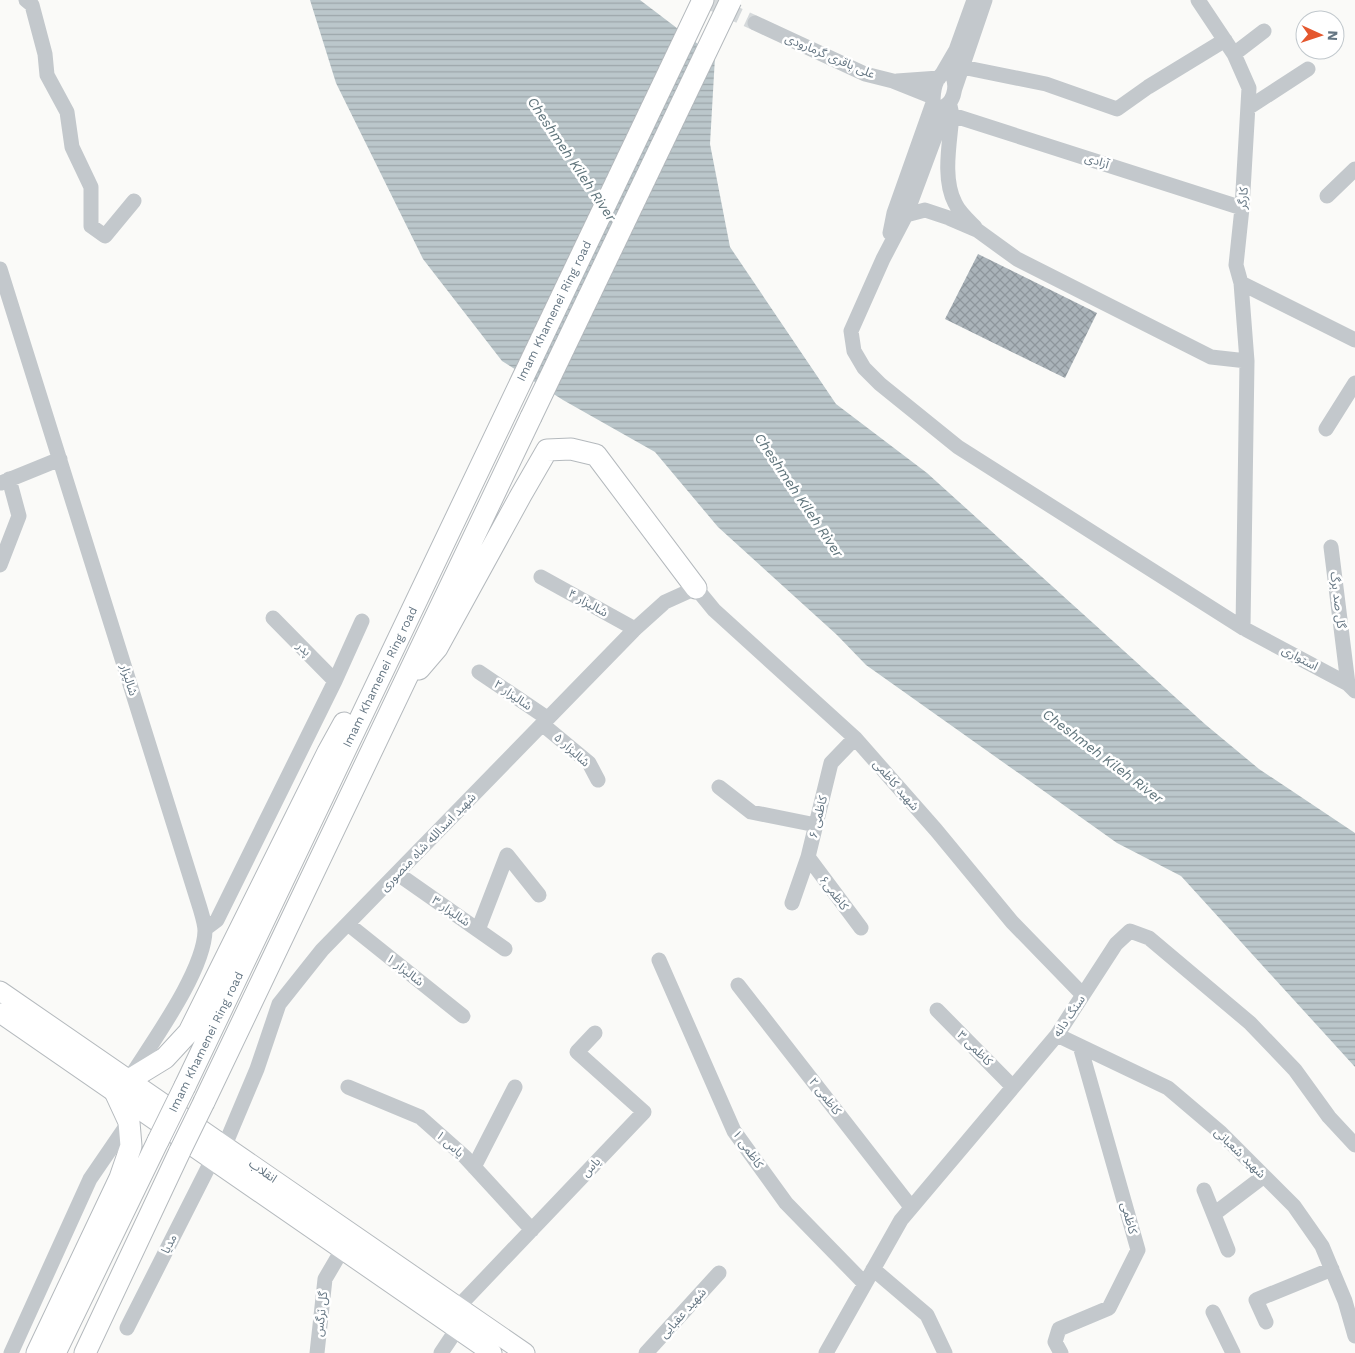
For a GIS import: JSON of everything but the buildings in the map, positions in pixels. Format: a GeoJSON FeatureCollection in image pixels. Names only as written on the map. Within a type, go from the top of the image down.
{"type":"FeatureCollection","features":[{"type":"Feature","properties":{"kind":"highway","name":"Imam Khamenei Ring road"},"geometry":{"type":"LineString","coordinates":[[55,1353],[185,1086],[703,0]]}},
{"type":"Feature","properties":{"kind":"highway","name":"Imam Khamenei Ring road"},"geometry":{"type":"LineString","coordinates":[[85,1353],[731,0]]}},
{"type":"Feature","properties":{"kind":"highway"},"geometry":{"type":"LineString","coordinates":[[400,692],[437,648],[547,450],[570,448],[596,455],[696,588]]}},
{"type":"Feature","properties":{"kind":"highway"},"geometry":{"type":"LineString","coordinates":[[37,1353],[120,1178],[131,1146],[123,1087],[165,1058],[189,1032],[328,752],[429,575]]}},
{"type":"Feature","properties":{"kind":"main road","name":"انقلاب"},"geometry":{"type":"LineString","coordinates":[[0,991],[123,1087],[212,1160],[492,1353]]}},
{"type":"Feature","properties":{"kind":"main road","name":"انقلاب"},"geometry":{"type":"LineString","coordinates":[[0,1014],[225,1145],[525,1353]]}},
{"type":"Feature","properties":{"kind":"street"},"geometry":{"type":"LineString","coordinates":[[26,0],[32,5],[45,54],[47,75],[67,112],[72,147],[91,187],[91,226],[105,236],[134,201]]}},
{"type":"Feature","properties":{"kind":"street"},"geometry":{"type":"LineString","coordinates":[[974,0],[956,50],[933,91],[943,105],[950,189],[955,205],[977,230],[1017,259],[1211,357],[1247,361]]}},
{"type":"Feature","properties":{"kind":"street"},"geometry":{"type":"LineString","coordinates":[[883,259],[894,213],[943,105],[955,88],[985,0]]}},
{"type":"Feature","properties":{"kind":"street","name":"کارگر"},"geometry":{"type":"LineString","coordinates":[[1198,0],[1234,54],[1250,88],[1236,265],[1241,282],[1247,361],[1243,628]]}},
{"type":"Feature","properties":{"kind":"street","name":"علی باقری گرمارودی"},"geometry":{"type":"LineString","coordinates":[[755,23],[865,74],[893,81],[943,105]]}},
{"type":"Feature","properties":{"kind":"street"},"geometry":{"type":"LineString","coordinates":[[1234,54],[1264,31]]}},
{"type":"Feature","properties":{"kind":"street"},"geometry":{"type":"LineString","coordinates":[[962,67],[1046,84],[1118,110],[1148,88],[1224,40]]}},
{"type":"Feature","properties":{"kind":"street"},"geometry":{"type":"LineString","coordinates":[[1248,108],[1308,69]]}},
{"type":"Feature","properties":{"kind":"street"},"geometry":{"type":"LineString","coordinates":[[893,81],[940,76],[949,73],[955,80],[955,88]]}},
{"type":"Feature","properties":{"kind":"street"},"geometry":{"type":"LineString","coordinates":[[883,259],[906,215],[943,105]]}},
{"type":"Feature","properties":{"kind":"street","name":"آزادی"},"geometry":{"type":"LineString","coordinates":[[943,105],[1242,208]]}},
{"type":"Feature","properties":{"kind":"street"},"geometry":{"type":"LineString","coordinates":[[1327,196],[1355,170]]}},
{"type":"Feature","properties":{"kind":"street"},"geometry":{"type":"LineString","coordinates":[[906,215],[925,210],[977,230]]}},
{"type":"Feature","properties":{"kind":"street","name":"استواری"},"geometry":{"type":"LineString","coordinates":[[883,259],[851,331],[854,351],[864,368],[880,384],[958,447],[1243,628],[1352,687]]}},
{"type":"Feature","properties":{"kind":"street","name":"شالیزار"},"geometry":{"type":"LineString","coordinates":[[0,269],[197,899],[205,930],[203,944],[190,980],[123,1087]]}},
{"type":"Feature","properties":{"kind":"street"},"geometry":{"type":"LineString","coordinates":[[1241,282],[1355,340]]}},
{"type":"Feature","properties":{"kind":"street"},"geometry":{"type":"LineString","coordinates":[[1326,429],[1355,382]]}},
{"type":"Feature","properties":{"kind":"street"},"geometry":{"type":"LineString","coordinates":[[0,565],[19,516],[4,481],[60,460]]}},
{"type":"Feature","properties":{"kind":"street","name":"گل صد برگ"},"geometry":{"type":"LineString","coordinates":[[1331,547],[1352,687]]}},
{"type":"Feature","properties":{"kind":"street","name":"شالیزار ۴"},"geometry":{"type":"LineString","coordinates":[[541,577],[635,628]]}},
{"type":"Feature","properties":{"kind":"street","name":"شهید اسدالله شاه منصوری"},"geometry":{"type":"LineString","coordinates":[[225,1145],[257,1069],[279,1004],[322,950],[398,874],[635,628],[665,602],[696,588]]}},
{"type":"Feature","properties":{"kind":"street","name":"شهید کاظمی"},"geometry":{"type":"LineString","coordinates":[[696,588],[714,610],[855,738],[936,830],[1012,922],[1083,995]]}},
{"type":"Feature","properties":{"kind":"street","name":"پدر"},"geometry":{"type":"LineString","coordinates":[[273,618],[335,681]]}},
{"type":"Feature","properties":{"kind":"street"},"geometry":{"type":"LineString","coordinates":[[205,930],[217,920],[335,681],[362,621]]}},
{"type":"Feature","properties":{"kind":"street","name":"شالیزار ۲"},"geometry":{"type":"LineString","coordinates":[[479,672],[544,721]]}},
{"type":"Feature","properties":{"kind":"street","name":"شالیزار ۵"},"geometry":{"type":"LineString","coordinates":[[544,721],[589,763],[598,780]]}},
{"type":"Feature","properties":{"kind":"street","name":"کاظمی ۶"},"geometry":{"type":"LineString","coordinates":[[792,904],[808,857],[831,763],[855,738]]}},
{"type":"Feature","properties":{"kind":"street"},"geometry":{"type":"LineString","coordinates":[[719,787],[751,812],[816,825]]}},
{"type":"Feature","properties":{"kind":"street"},"geometry":{"type":"LineString","coordinates":[[478,930],[507,855],[540,895]]}},
{"type":"Feature","properties":{"kind":"street","name":"کاظمی۶"},"geometry":{"type":"LineString","coordinates":[[808,857],[860,928]]}},
{"type":"Feature","properties":{"kind":"street","name":"شالیزار ۳"},"geometry":{"type":"LineString","coordinates":[[398,874],[505,948]]}},
{"type":"Feature","properties":{"kind":"street","name":"شالیزار ۱"},"geometry":{"type":"LineString","coordinates":[[348,924],[463,1016]]}},
{"type":"Feature","properties":{"kind":"street","name":"سنگ دانه"},"geometry":{"type":"LineString","coordinates":[[826,1353],[901,1220],[1057,1035],[1116,944],[1130,931],[1149,938],[1250,1023],[1295,1070],[1328,1117],[1355,1145]]}},
{"type":"Feature","properties":{"kind":"street","name":"کاظمی ۱"},"geometry":{"type":"LineString","coordinates":[[658,960],[734,1131],[786,1203],[865,1284]]}},
{"type":"Feature","properties":{"kind":"street","name":"کاظمی ۲"},"geometry":{"type":"LineString","coordinates":[[738,984],[911,1207]]}},
{"type":"Feature","properties":{"kind":"street","name":"کاظمی ۳"},"geometry":{"type":"LineString","coordinates":[[937,1010],[1014,1087]]}},
{"type":"Feature","properties":{"kind":"street","name":"یاس"},"geometry":{"type":"LineString","coordinates":[[458,1307],[644,1112],[577,1052],[595,1033]]}},
{"type":"Feature","properties":{"kind":"street","name":"شهید شعبانی"},"geometry":{"type":"LineString","coordinates":[[1057,1035],[1168,1088],[1221,1133],[1294,1206],[1322,1246],[1345,1300],[1355,1336]]}},
{"type":"Feature","properties":{"kind":"street","name":"کاظمی"},"geometry":{"type":"LineString","coordinates":[[1061,1353],[1055,1342],[1059,1329],[1109,1308],[1138,1250],[1080,1046]]}},
{"type":"Feature","properties":{"kind":"street","name":"یاس ۱"},"geometry":{"type":"LineString","coordinates":[[348,1087],[420,1117],[474,1167],[532,1230]]}},
{"type":"Feature","properties":{"kind":"street"},"geometry":{"type":"LineString","coordinates":[[474,1167],[515,1087]]}},
{"type":"Feature","properties":{"kind":"street"},"geometry":{"type":"LineString","coordinates":[[11,1353],[90,1180],[129,1122]]}},
{"type":"Feature","properties":{"kind":"street","name":"مدیا"},"geometry":{"type":"LineString","coordinates":[[127,1328],[212,1160]]}},
{"type":"Feature","properties":{"kind":"street"},"geometry":{"type":"LineString","coordinates":[[1214,1214],[1264,1176]]}},
{"type":"Feature","properties":{"kind":"street"},"geometry":{"type":"LineString","coordinates":[[1204,1190],[1228,1250]]}},
{"type":"Feature","properties":{"kind":"street","name":"گل نرگس"},"geometry":{"type":"LineString","coordinates":[[317,1353],[325,1279],[342,1250]]}},
{"type":"Feature","properties":{"kind":"street"},"geometry":{"type":"LineString","coordinates":[[873,1269],[927,1315],[945,1353]]}},
{"type":"Feature","properties":{"kind":"street"},"geometry":{"type":"LineString","coordinates":[[1266,1322],[1256,1300],[1332,1269]]}},
{"type":"Feature","properties":{"kind":"street","name":"شهید عقبایی"},"geometry":{"type":"LineString","coordinates":[[646,1353],[719,1273]]}},
{"type":"Feature","properties":{"kind":"street"},"geometry":{"type":"LineString","coordinates":[[1213,1312],[1233,1353]]}},
{"type":"Feature","properties":{"kind":"street"},"geometry":{"type":"LineString","coordinates":[[441,1353],[457,1329]]}},
{"type":"Feature","properties":{"kind":"water","name":"Cheshmeh Kileh River"},"geometry":{"type":"Polygon","coordinates":[[[310,0],[640,0],[715,57],[710,144],[730,247],[836,404],[927,473],[1206,725],[1259,769],[1355,833],[1355,1067],[1181,876],[1117,843],[866,665],[837,635],[718,527],[655,452],[563,400],[502,361],[423,259],[336,83],[310,0]]]}},
{"type":"Feature","properties":{"kind":"tunnel"},"geometry":{"type":"LineString","coordinates":[[705,0],[755,23]]}}]}
